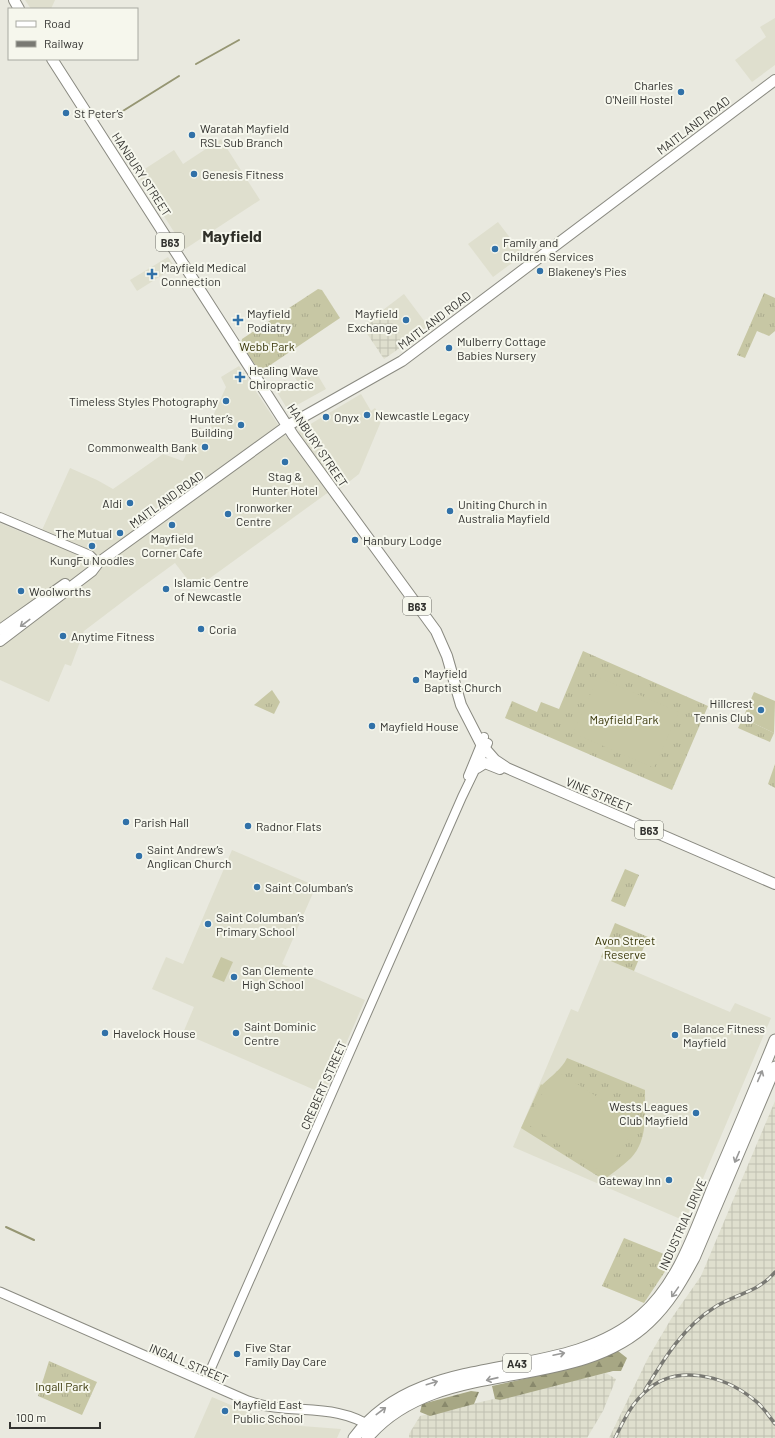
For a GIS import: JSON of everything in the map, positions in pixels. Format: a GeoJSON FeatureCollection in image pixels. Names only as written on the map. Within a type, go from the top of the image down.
{"type":"FeatureCollection","features":[{"type":"Feature","properties":{"kind":"highway","name":"INDUSTRIAL DRIVE"},"geometry":{"type":"LineString","coordinates":[[369,1430],[397,1400],[422,1387],[450,1378],[578,1350],[617,1334],[642,1315],[657,1300],[680,1264],[775,1040]]}},
{"type":"Feature","properties":{"kind":"highway","name":"INDUSTRIAL DRIVE"},"geometry":{"type":"LineString","coordinates":[[354,1438],[424,1396],[586,1358],[624,1341],[649,1322],[664,1307],[679,1288],[694,1258],[775,1067]]}},
{"type":"Feature","properties":{"kind":"main road","name":"HANBURY STREET"},"geometry":{"type":"LineString","coordinates":[[53,60],[287,426],[436,631],[447,656],[461,705],[484,744]]}},
{"type":"Feature","properties":{"kind":"main road","name":"MAITLAND ROAD"},"geometry":{"type":"LineString","coordinates":[[0,641],[86,576],[98,564],[287,426],[402,361],[775,80]]}},
{"type":"Feature","properties":{"kind":"main road","name":"MAITLAND ROAD"},"geometry":{"type":"LineString","coordinates":[[0,630],[88,567],[98,564]]}},
{"type":"Feature","properties":{"kind":"main road","name":"VINE STREET"},"geometry":{"type":"LineString","coordinates":[[484,744],[501,764],[523,775],[775,884]]}},
{"type":"Feature","properties":{"kind":"main road","name":"B63"},"geometry":{"type":"LineString","coordinates":[[477,768],[484,763],[507,772],[523,775]]}},
{"type":"Feature","properties":{"kind":"main road","name":"INGALL STREET"},"geometry":{"type":"LineString","coordinates":[[0,1292],[259,1405],[287,1410],[332,1411],[369,1430]]}},
{"type":"Feature","properties":{"kind":"street"},"geometry":{"type":"LineString","coordinates":[[0,517],[90,556],[98,564]]}},
{"type":"Feature","properties":{"kind":"street","name":"CREBERT STREET"},"geometry":{"type":"LineString","coordinates":[[462,797],[477,768],[484,744]]}},
{"type":"Feature","properties":{"kind":"street","name":"CREBERT STREET"},"geometry":{"type":"LineString","coordinates":[[205,1382],[484,744]]}},
{"type":"Feature","properties":{"kind":"shaded area"},"geometry":{"type":"Polygon","coordinates":[[[25,0],[55,0],[51,8],[30,8],[25,0]]]}},
{"type":"Feature","properties":{"kind":"shaded area"},"geometry":{"type":"Polygon","coordinates":[[[775,18],[775,65],[752,82],[735,60],[766,37],[760,27],[775,18]]]}},
{"type":"Feature","properties":{"kind":"shaded area"},"geometry":{"type":"Polygon","coordinates":[[[221,139],[260,200],[185,249],[137,174],[174,150],[183,164],[221,139]]]}},
{"type":"Feature","properties":{"kind":"shaded area","name":"Family and Children Services"},"geometry":{"type":"Polygon","coordinates":[[[498,222],[523,255],[493,277],[468,244],[498,222]]]}},
{"type":"Feature","properties":{"kind":"shaded area","name":"Mayfield Medical Connection"},"geometry":{"type":"Polygon","coordinates":[[[168,257],[175,267],[137,291],[130,280],[168,257]]]}},
{"type":"Feature","properties":{"kind":"shaded area"},"geometry":{"type":"Polygon","coordinates":[[[404,294],[428,326],[407,343],[383,310],[404,294]]]}},
{"type":"Feature","properties":{"kind":"shaded area"},"geometry":{"type":"Polygon","coordinates":[[[383,310],[407,343],[384,359],[362,326],[383,310]]]}},
{"type":"Feature","properties":{"kind":"shaded area"},"geometry":{"type":"Polygon","coordinates":[[[239,366],[287,438],[361,394],[371,411],[375,408],[382,419],[359,474],[341,488],[326,494],[195,589],[175,563],[138,590],[84,631],[71,666],[65,664],[49,702],[0,680],[0,523],[38,539],[70,468],[113,489],[163,454],[183,461],[198,429],[200,427],[205,433],[212,428],[208,422],[214,417],[213,416],[226,387],[221,377],[239,366]]]}},
{"type":"Feature","properties":{"kind":"shaded area"},"geometry":{"type":"Polygon","coordinates":[[[312,368],[326,389],[288,410],[274,387],[285,380],[287,383],[290,382],[292,385],[298,382],[295,378],[312,368]]]}},
{"type":"Feature","properties":{"kind":"shaded area","name":"San Clemente High School"},"geometry":{"type":"Polygon","coordinates":[[[232,850],[316,886],[282,964],[365,1000],[324,1094],[183,1033],[194,1007],[152,989],[166,957],[183,964],[232,850]]]}},
{"type":"Feature","properties":{"kind":"shaded area"},"geometry":{"type":"Polygon","coordinates":[[[601,957],[730,1012],[735,1003],[771,1018],[685,1221],[513,1147],[571,1009],[578,1012],[601,957]]]}},
{"type":"Feature","properties":{"kind":"shaded area"},"geometry":{"type":"Polygon","coordinates":[[[775,1101],[775,1438],[609,1438],[648,1358],[671,1319],[701,1276],[775,1101]]]}},
{"type":"Feature","properties":{"kind":"shaded area"},"geometry":{"type":"Polygon","coordinates":[[[606,1373],[616,1379],[603,1411],[587,1438],[409,1438],[409,1434],[420,1416],[606,1373]]]}},
{"type":"Feature","properties":{"kind":"shaded area","name":"Mayfield East Public School"},"geometry":{"type":"Polygon","coordinates":[[[212,1397],[275,1424],[341,1429],[337,1438],[194,1438],[212,1397]]]}},
{"type":"Feature","properties":{"kind":"green space","name":"Webb Park"},"geometry":{"type":"Polygon","coordinates":[[[318,289],[322,290],[340,318],[260,372],[241,344],[242,339],[318,289]]]}},
{"type":"Feature","properties":{"kind":"green space"},"geometry":{"type":"Polygon","coordinates":[[[764,293],[775,298],[775,331],[769,336],[757,331],[745,358],[737,355],[764,293]]]}},
{"type":"Feature","properties":{"kind":"green space","name":"Mayfield Park"},"geometry":{"type":"Polygon","coordinates":[[[583,651],[708,706],[672,790],[505,718],[512,701],[537,712],[541,702],[559,709],[583,651]]]}},
{"type":"Feature","properties":{"kind":"green space"},"geometry":{"type":"Polygon","coordinates":[[[598,677],[679,712],[654,768],[573,733],[598,677]]]}},
{"type":"Feature","properties":{"kind":"green space"},"geometry":{"type":"Polygon","coordinates":[[[272,690],[280,702],[274,714],[254,705],[272,690]]]}},
{"type":"Feature","properties":{"kind":"green space","name":"Hillcrest Tennis Club"},"geometry":{"type":"Polygon","coordinates":[[[754,692],[775,701],[774,733],[743,718],[754,692]]]}},
{"type":"Feature","properties":{"kind":"green space"},"geometry":{"type":"Polygon","coordinates":[[[743,718],[774,733],[770,742],[738,728],[743,718]]]}},
{"type":"Feature","properties":{"kind":"green space"},"geometry":{"type":"Polygon","coordinates":[[[775,764],[775,788],[768,784],[775,764]]]}},
{"type":"Feature","properties":{"kind":"green space"},"geometry":{"type":"Polygon","coordinates":[[[625,869],[639,875],[625,907],[611,901],[625,869]]]}},
{"type":"Feature","properties":{"kind":"green space","name":"Avon Street Reserve"},"geometry":{"type":"Polygon","coordinates":[[[615,923],[648,937],[634,971],[601,957],[615,923]]]}},
{"type":"Feature","properties":{"kind":"green space"},"geometry":{"type":"Polygon","coordinates":[[[221,957],[233,962],[224,982],[212,977],[221,957]]]}},
{"type":"Feature","properties":{"kind":"green space"},"geometry":{"type":"Polygon","coordinates":[[[567,1058],[645,1090],[645,1117],[643,1135],[640,1143],[631,1158],[604,1180],[521,1128],[541,1084],[542,1085],[559,1069],[567,1058]]]}},
{"type":"Feature","properties":{"kind":"green space"},"geometry":{"type":"Polygon","coordinates":[[[557,1071],[638,1123],[605,1174],[524,1122],[557,1071]]]}},
{"type":"Feature","properties":{"kind":"green space"},"geometry":{"type":"Polygon","coordinates":[[[624,1238],[674,1258],[644,1303],[602,1286],[624,1238]]]}},
{"type":"Feature","properties":{"kind":"green space"},"geometry":{"type":"Polygon","coordinates":[[[618,1351],[627,1358],[621,1371],[613,1371],[500,1400],[495,1399],[492,1386],[577,1367],[618,1351]]]}},
{"type":"Feature","properties":{"kind":"green space","name":"Ingall Park"},"geometry":{"type":"Polygon","coordinates":[[[49,1361],[97,1382],[82,1415],[38,1396],[49,1361]]]}},
{"type":"Feature","properties":{"kind":"green space"},"geometry":{"type":"Polygon","coordinates":[[[471,1391],[479,1392],[474,1404],[430,1416],[420,1412],[422,1404],[471,1391]]]}},
{"type":"Feature","properties":{"kind":"waterway"},"geometry":{"type":"LineString","coordinates":[[196,64],[239,40]]}},
{"type":"Feature","properties":{"kind":"waterway"},"geometry":{"type":"LineString","coordinates":[[118,114],[179,76]]}},
{"type":"Feature","properties":{"kind":"waterway"},"geometry":{"type":"LineString","coordinates":[[6,1227],[34,1240]]}},
{"type":"Feature","properties":{"kind":"railway"},"geometry":{"type":"LineString","coordinates":[[645,1390],[667,1355],[693,1324],[715,1307],[762,1284],[775,1272]]}},
{"type":"Feature","properties":{"kind":"railway"},"geometry":{"type":"LineString","coordinates":[[615,1438],[631,1408],[645,1392],[657,1383],[670,1377],[684,1375],[714,1379],[728,1384],[759,1404],[775,1424]]}},
{"type":"Feature","properties":{"kind":"place","name":"Charles O'Neill Hostel"},"geometry":{"type":"Point","coordinates":[681,92]}},
{"type":"Feature","properties":{"kind":"place","name":"St Peter’s"},"geometry":{"type":"Point","coordinates":[66,113]}},
{"type":"Feature","properties":{"kind":"place","name":"Waratah Mayfield RSL Sub Branch"},"geometry":{"type":"Point","coordinates":[192,135]}},
{"type":"Feature","properties":{"kind":"place","name":"Genesis Fitness"},"geometry":{"type":"Point","coordinates":[194,174]}},
{"type":"Feature","properties":{"kind":"place","name":"Family and Children Services"},"geometry":{"type":"Point","coordinates":[495,249]}},
{"type":"Feature","properties":{"kind":"place","name":"Blakeney's Pies"},"geometry":{"type":"Point","coordinates":[540,271]}},
{"type":"Feature","properties":{"kind":"place","name":"Mayfield Medical Connection"},"geometry":{"type":"Point","coordinates":[152,274]}},
{"type":"Feature","properties":{"kind":"place","name":"Mayfield Podiatry"},"geometry":{"type":"Point","coordinates":[238,320]}},
{"type":"Feature","properties":{"kind":"place","name":"Mayfield Exchange"},"geometry":{"type":"Point","coordinates":[406,320]}},
{"type":"Feature","properties":{"kind":"place","name":"Mulberry Cottage Babies Nursery"},"geometry":{"type":"Point","coordinates":[449,348]}},
{"type":"Feature","properties":{"kind":"place","name":"Healing Wave Chiropractic"},"geometry":{"type":"Point","coordinates":[240,377]}},
{"type":"Feature","properties":{"kind":"place","name":"Timeless Styles Photography"},"geometry":{"type":"Point","coordinates":[226,401]}},
{"type":"Feature","properties":{"kind":"place","name":"Newcastle Legacy"},"geometry":{"type":"Point","coordinates":[367,415]}},
{"type":"Feature","properties":{"kind":"place","name":"Onyx"},"geometry":{"type":"Point","coordinates":[326,417]}},
{"type":"Feature","properties":{"kind":"place","name":"Hunter’s Building"},"geometry":{"type":"Point","coordinates":[241,425]}},
{"type":"Feature","properties":{"kind":"place","name":"Commonwealth Bank"},"geometry":{"type":"Point","coordinates":[205,447]}},
{"type":"Feature","properties":{"kind":"place","name":"Stag & Hunter Hotel"},"geometry":{"type":"Point","coordinates":[285,462]}},
{"type":"Feature","properties":{"kind":"place","name":"Aldi"},"geometry":{"type":"Point","coordinates":[130,503]}},
{"type":"Feature","properties":{"kind":"place","name":"Uniting Church in Australia Mayfield"},"geometry":{"type":"Point","coordinates":[450,511]}},
{"type":"Feature","properties":{"kind":"place","name":"Ironworker Centre"},"geometry":{"type":"Point","coordinates":[228,514]}},
{"type":"Feature","properties":{"kind":"place","name":"Mayfield Corner Cafe"},"geometry":{"type":"Point","coordinates":[172,525]}},
{"type":"Feature","properties":{"kind":"place","name":"The Mutual"},"geometry":{"type":"Point","coordinates":[120,533]}},
{"type":"Feature","properties":{"kind":"place","name":"Hanbury Lodge"},"geometry":{"type":"Point","coordinates":[355,540]}},
{"type":"Feature","properties":{"kind":"place","name":"KungFu Noodles"},"geometry":{"type":"Point","coordinates":[92,546]}},
{"type":"Feature","properties":{"kind":"place","name":"Islamic Centre of Newcastle"},"geometry":{"type":"Point","coordinates":[166,589]}},
{"type":"Feature","properties":{"kind":"place","name":"Woolworths"},"geometry":{"type":"Point","coordinates":[21,591]}},
{"type":"Feature","properties":{"kind":"place","name":"Coria"},"geometry":{"type":"Point","coordinates":[201,629]}},
{"type":"Feature","properties":{"kind":"place","name":"Anytime Fitness"},"geometry":{"type":"Point","coordinates":[63,636]}},
{"type":"Feature","properties":{"kind":"place","name":"Mayfield Baptist Church"},"geometry":{"type":"Point","coordinates":[416,680]}},
{"type":"Feature","properties":{"kind":"place","name":"Hillcrest Tennis Club"},"geometry":{"type":"Point","coordinates":[761,710]}},
{"type":"Feature","properties":{"kind":"place","name":"Mayfield House"},"geometry":{"type":"Point","coordinates":[372,726]}},
{"type":"Feature","properties":{"kind":"place","name":"Parish Hall"},"geometry":{"type":"Point","coordinates":[126,822]}},
{"type":"Feature","properties":{"kind":"place","name":"Radnor Flats"},"geometry":{"type":"Point","coordinates":[248,826]}},
{"type":"Feature","properties":{"kind":"place","name":"Saint Andrew’s Anglican Church"},"geometry":{"type":"Point","coordinates":[139,856]}},
{"type":"Feature","properties":{"kind":"place","name":"Saint Columban’s"},"geometry":{"type":"Point","coordinates":[257,887]}},
{"type":"Feature","properties":{"kind":"place","name":"Saint Columban’s Primary School"},"geometry":{"type":"Point","coordinates":[208,924]}},
{"type":"Feature","properties":{"kind":"place","name":"San Clemente High School"},"geometry":{"type":"Point","coordinates":[234,977]}},
{"type":"Feature","properties":{"kind":"place","name":"Havelock House"},"geometry":{"type":"Point","coordinates":[105,1033]}},
{"type":"Feature","properties":{"kind":"place","name":"Saint Dominic Centre"},"geometry":{"type":"Point","coordinates":[236,1033]}},
{"type":"Feature","properties":{"kind":"place","name":"Balance Fitness Mayfield"},"geometry":{"type":"Point","coordinates":[675,1035]}},
{"type":"Feature","properties":{"kind":"place","name":"Wests Leagues Club Mayfield"},"geometry":{"type":"Point","coordinates":[696,1113]}},
{"type":"Feature","properties":{"kind":"place","name":"Gateway Inn"},"geometry":{"type":"Point","coordinates":[669,1180]}},
{"type":"Feature","properties":{"kind":"place","name":"Five Star Family Day Care"},"geometry":{"type":"Point","coordinates":[237,1354]}},
{"type":"Feature","properties":{"kind":"place","name":"Mayfield East Public School"},"geometry":{"type":"Point","coordinates":[225,1411]}},
{"type":"Feature","properties":{"kind":"district","name":"Mayfield"},"geometry":{"type":"Point","coordinates":[232,235]}}]}
